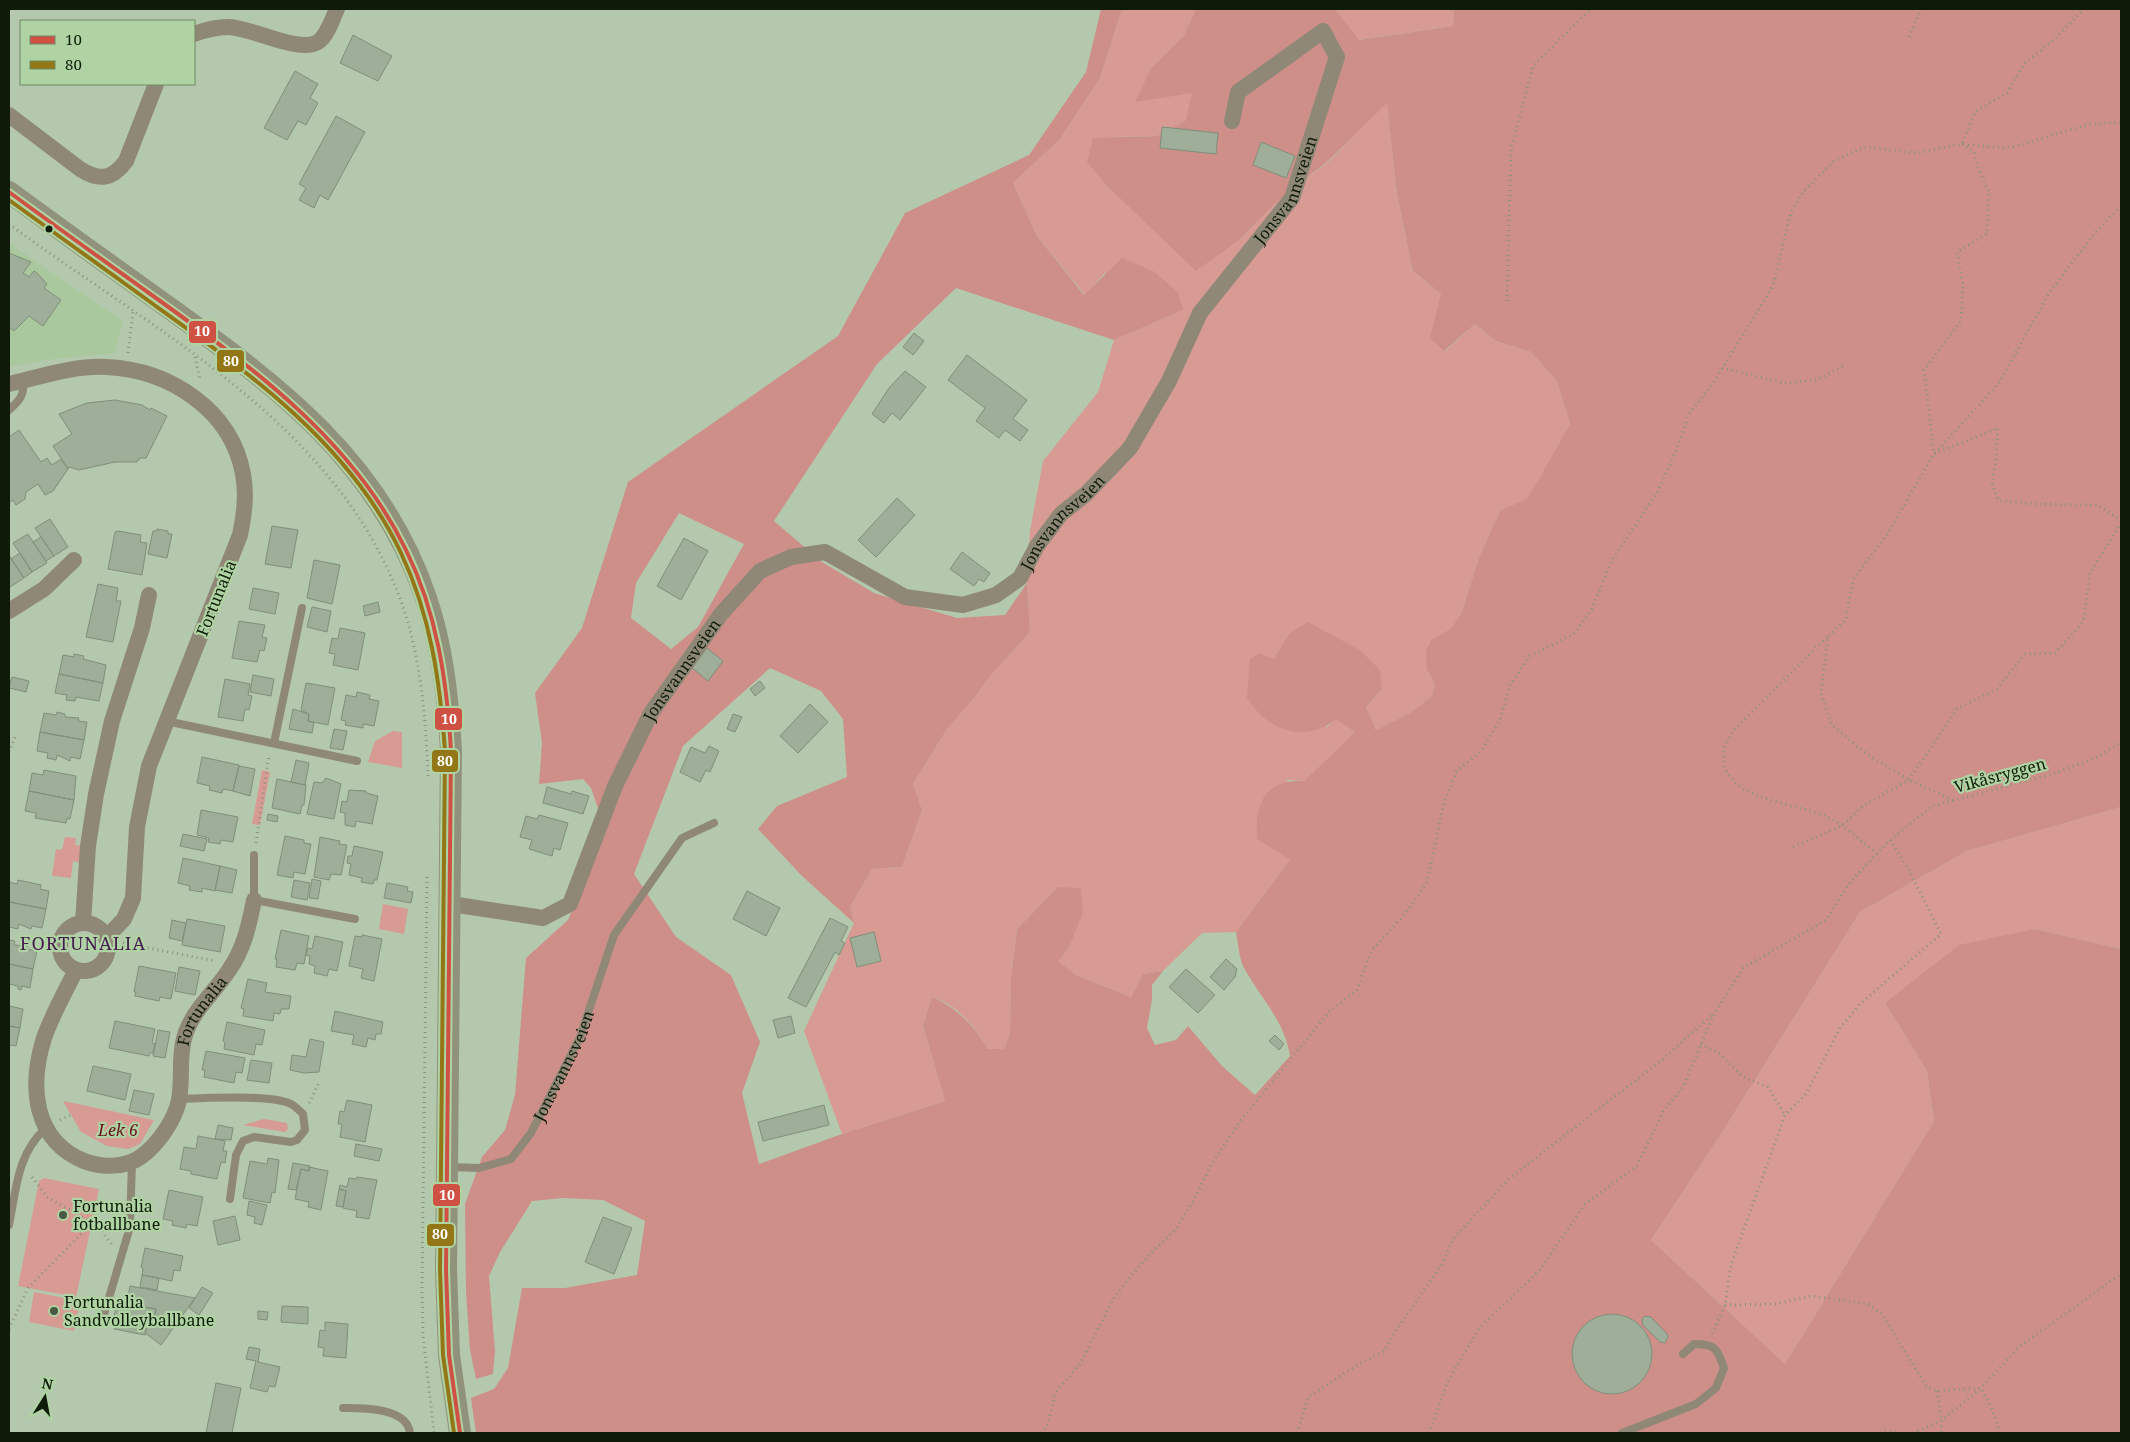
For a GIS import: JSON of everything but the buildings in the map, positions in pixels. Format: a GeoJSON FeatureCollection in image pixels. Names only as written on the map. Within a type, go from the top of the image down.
{"type":"FeatureCollection","features":[{"type":"Feature","properties":{"kind":"main road"},"geometry":{"type":"LineString","coordinates":[[9,192],[279,390],[330,438],[372,491],[401,541],[416,572],[433,622],[441,656],[447,691],[451,750],[447,1318],[453,1392],[460,1433]]}},
{"type":"Feature","properties":{"kind":"street"},"geometry":{"type":"LineString","coordinates":[[195,34],[215,28],[228,27],[257,32],[299,45],[308,45],[324,37],[337,9]]}},
{"type":"Feature","properties":{"kind":"street","name":"Jonsvannsveien"},"geometry":{"type":"LineString","coordinates":[[451,904],[543,918],[570,904],[615,786],[651,713],[721,614],[760,571],[791,557],[825,552],[905,597],[963,605],[996,596],[1020,578],[1037,546],[1061,514],[1086,494],[1130,448],[1169,381],[1200,313],[1292,198],[1337,57],[1323,31],[1238,92],[1232,121]]}},
{"type":"Feature","properties":{"kind":"street"},"geometry":{"type":"LineString","coordinates":[[9,115],[80,169],[87,173],[105,177],[118,171],[126,161],[156,85]]}},
{"type":"Feature","properties":{"kind":"street","name":"Fortunalia"},"geometry":{"type":"LineString","coordinates":[[15,382],[85,368],[126,368],[172,384],[202,402],[217,418],[234,445],[244,474],[245,496],[240,535],[149,766],[137,827],[132,898],[124,919],[106,938]]}},
{"type":"Feature","properties":{"kind":"street"},"geometry":{"type":"LineString","coordinates":[[9,611],[44,589],[74,560]]}},
{"type":"Feature","properties":{"kind":"street"},"geometry":{"type":"LineString","coordinates":[[83,923],[88,846],[96,794],[112,721],[142,628],[149,595]]}},
{"type":"Feature","properties":{"kind":"street","name":"Fortunalia"},"geometry":{"type":"LineString","coordinates":[[132,1162],[142,1156],[171,1121],[179,1099],[181,1061],[186,1034],[199,1008],[232,965],[244,942],[254,900]]}},
{"type":"Feature","properties":{"kind":"street"},"geometry":{"type":"LineString","coordinates":[[83,923],[97,927],[106,938],[108,945],[104,961],[92,970],[76,970],[64,960],[60,944],[68,930],[83,923]]}},
{"type":"Feature","properties":{"kind":"street"},"geometry":{"type":"LineString","coordinates":[[76,970],[50,1022],[40,1058],[37,1097],[40,1116],[45,1129],[73,1156],[86,1162],[111,1166],[132,1162]]}},
{"type":"Feature","properties":{"kind":"lane","name":"Fortunalia"},"geometry":{"type":"LineString","coordinates":[[9,410],[19,402],[24,389],[15,382]]}},
{"type":"Feature","properties":{"kind":"lane"},"geometry":{"type":"LineString","coordinates":[[274,743],[302,608]]}},
{"type":"Feature","properties":{"kind":"lane"},"geometry":{"type":"LineString","coordinates":[[166,721],[358,761]]}},
{"type":"Feature","properties":{"kind":"lane","name":"Jonsvannsveien"},"geometry":{"type":"LineString","coordinates":[[447,1167],[479,1168],[511,1159],[531,1133],[580,1037],[614,935],[682,838],[714,823]]}},
{"type":"Feature","properties":{"kind":"lane"},"geometry":{"type":"LineString","coordinates":[[254,855],[254,900],[354,919]]}},
{"type":"Feature","properties":{"kind":"lane"},"geometry":{"type":"LineString","coordinates":[[179,1099],[222,1098],[276,1101],[291,1104],[303,1114],[305,1130],[297,1140],[291,1142],[254,1137],[243,1141],[236,1155],[230,1199]]}},
{"type":"Feature","properties":{"kind":"lane"},"geometry":{"type":"LineString","coordinates":[[9,1225],[21,1163],[34,1140],[45,1129]]}},
{"type":"Feature","properties":{"kind":"lane"},"geometry":{"type":"LineString","coordinates":[[103,1318],[130,1227],[132,1162]]}},
{"type":"Feature","properties":{"kind":"lane"},"geometry":{"type":"LineString","coordinates":[[1622,1433],[1696,1404],[1716,1388],[1724,1368],[1718,1351],[1708,1344],[1694,1344],[1683,1354]]}},
{"type":"Feature","properties":{"kind":"lane"},"geometry":{"type":"LineString","coordinates":[[343,1408],[388,1412],[403,1420],[410,1433]]}},
{"type":"Feature","properties":{"kind":"path"},"geometry":{"type":"LineString","coordinates":[[1507,301],[1512,149],[1533,66],[1591,9]]}},
{"type":"Feature","properties":{"kind":"path"},"geometry":{"type":"LineString","coordinates":[[1908,37],[1921,9]]}},
{"type":"Feature","properties":{"kind":"path"},"geometry":{"type":"LineString","coordinates":[[1962,144],[1975,112],[2007,93],[2024,64],[2054,40],[2084,9]]}},
{"type":"Feature","properties":{"kind":"path"},"geometry":{"type":"LineString","coordinates":[[1041,1433],[1047,1426],[1056,1392],[1080,1364],[1115,1296],[1147,1257],[1175,1230],[1195,1198],[1212,1163],[1241,1120],[1330,1012],[1357,990],[1371,950],[1404,915],[1427,882],[1444,806],[1456,772],[1482,751],[1499,722],[1510,685],[1530,656],[1574,634],[1592,609],[1611,562],[1658,491],[1676,451],[1689,414],[1722,368],[1773,286],[1791,212],[1803,192],[1833,162],[1863,147],[1916,152],[1962,144],[1998,148],[2019,145],[2097,124],[2121,123]]}},
{"type":"Feature","properties":{"kind":"path"},"geometry":{"type":"LineString","coordinates":[[1934,454],[1924,370],[1961,321],[1963,285],[1956,252],[1987,234],[1989,192],[1978,168],[1974,152],[1962,144]]}},
{"type":"Feature","properties":{"kind":"path"},"geometry":{"type":"LineString","coordinates":[[1877,854],[1843,826],[1807,808],[1763,798],[1742,789],[1729,775],[1724,762],[1724,749],[1734,730],[1846,619],[1854,579],[1886,536],[1934,454],[1999,383],[2049,293],[2095,233],[2121,207]]}},
{"type":"Feature","properties":{"kind":"path"},"geometry":{"type":"LineString","coordinates":[[126,368],[133,312]]}},
{"type":"Feature","properties":{"kind":"path"},"geometry":{"type":"LineString","coordinates":[[195,356],[203,389]]}},
{"type":"Feature","properties":{"kind":"path"},"geometry":{"type":"LineString","coordinates":[[1722,368],[1783,383],[1817,380],[1843,366]]}},
{"type":"Feature","properties":{"kind":"path"},"geometry":{"type":"LineString","coordinates":[[1793,847],[1843,826],[1864,804],[1909,780],[1957,709],[1996,689],[2024,654],[2055,653],[2083,622],[2090,573],[2121,521],[2097,505],[2033,504],[1998,500],[1992,483],[1998,428],[1934,454]]}},
{"type":"Feature","properties":{"kind":"path"},"geometry":{"type":"LineString","coordinates":[[1828,637],[1821,694],[1832,724],[1867,754],[1909,780],[1953,800]]}},
{"type":"Feature","properties":{"kind":"path"},"geometry":{"type":"LineString","coordinates":[[9,752],[15,737]]}},
{"type":"Feature","properties":{"kind":"path","name":"Vikåsryggen"},"geometry":{"type":"LineString","coordinates":[[1714,1014],[1743,968],[1826,920],[1852,881],[1890,840],[1932,806],[2053,774],[2098,757],[2121,742]]}},
{"type":"Feature","properties":{"kind":"path"},"geometry":{"type":"LineString","coordinates":[[254,855],[268,758],[274,743]]}},
{"type":"Feature","properties":{"kind":"path"},"geometry":{"type":"LineString","coordinates":[[1708,1344],[1725,1305],[1731,1265],[1785,1115],[1806,1094],[1840,1028],[1860,1004],[1941,934],[1909,870],[1890,840]]}},
{"type":"Feature","properties":{"kind":"path"},"geometry":{"type":"LineString","coordinates":[[106,938],[232,965]]}},
{"type":"Feature","properties":{"kind":"path"},"geometry":{"type":"LineString","coordinates":[[1429,1433],[1448,1381],[1480,1327],[1539,1271],[1585,1204],[1637,1166],[1663,1112],[1683,1087],[1714,1014]]}},
{"type":"Feature","properties":{"kind":"path"},"geometry":{"type":"LineString","coordinates":[[1297,1433],[1308,1397],[1356,1366],[1384,1351],[1443,1263],[1453,1239],[1511,1177],[1663,1059],[1714,1014]]}},
{"type":"Feature","properties":{"kind":"path"},"geometry":{"type":"LineString","coordinates":[[1701,1044],[1720,1054],[1743,1077],[1768,1086],[1785,1115]]}},
{"type":"Feature","properties":{"kind":"path"},"geometry":{"type":"LineString","coordinates":[[303,1114],[320,1081]]}},
{"type":"Feature","properties":{"kind":"path"},"geometry":{"type":"LineString","coordinates":[[21,1163],[47,1197],[98,1226],[121,1257]]}},
{"type":"Feature","properties":{"kind":"path"},"geometry":{"type":"LineString","coordinates":[[9,1329],[28,1288],[92,1223]]}},
{"type":"Feature","properties":{"kind":"path"},"geometry":{"type":"LineString","coordinates":[[1913,1433],[1942,1420],[1982,1388],[2019,1348],[2121,1274]]}},
{"type":"Feature","properties":{"kind":"path"},"geometry":{"type":"LineString","coordinates":[[1725,1305],[1776,1304],[1812,1296],[1868,1304],[1882,1314],[1926,1386],[1937,1391],[1982,1388]]}},
{"type":"Feature","properties":{"kind":"path"},"geometry":{"type":"LineString","coordinates":[[1982,1388],[2000,1433]]}},
{"type":"Feature","properties":{"kind":"path"},"geometry":{"type":"LineString","coordinates":[[1937,1391],[1942,1420],[1941,1433]]}},
{"type":"Feature","properties":{"kind":"path"},"geometry":{"type":"LineString","coordinates":[[1880,1433],[1884,1431],[1903,1433]]}},
{"type":"Feature","properties":{"kind":"shaded area"},"geometry":{"type":"Polygon","coordinates":[[[1101,9],[1122,9],[1100,78],[1060,139],[1013,183],[1037,236],[1084,295],[1122,258],[1153,271],[1178,292],[1183,310],[1114,340],[956,288],[877,364],[774,521],[822,562],[874,593],[957,618],[1005,615],[1027,583],[1030,632],[986,681],[976,696],[947,729],[913,784],[922,810],[902,867],[872,869],[850,907],[854,923],[801,875],[758,829],[777,806],[847,777],[843,719],[821,691],[770,668],[683,746],[634,874],[676,937],[731,975],[760,1042],[742,1093],[759,1164],[842,1134],[945,1101],[923,1025],[932,997],[941,1001],[964,1018],[988,1049],[1004,1049],[1010,1033],[1011,976],[1017,929],[1058,887],[1081,888],[1083,912],[1071,943],[1059,962],[1076,975],[1131,997],[1143,974],[1163,971],[1152,985],[1152,999],[1147,1028],[1155,1045],[1176,1040],[1188,1026],[1222,1066],[1255,1095],[1290,1056],[1283,1031],[1243,966],[1236,932],[1290,860],[1257,839],[1260,805],[1271,789],[1280,784],[1290,781],[1304,781],[1355,732],[1336,719],[1328,725],[1309,732],[1289,731],[1270,723],[1247,698],[1250,659],[1259,653],[1274,659],[1289,634],[1308,622],[1360,650],[1380,670],[1382,689],[1366,707],[1376,730],[1410,713],[1432,696],[1435,684],[1427,670],[1426,651],[1432,639],[1451,629],[1462,612],[1478,560],[1500,511],[1528,498],[1570,424],[1557,381],[1531,352],[1496,341],[1475,324],[1444,351],[1430,338],[1441,294],[1413,271],[1397,194],[1387,103],[1328,161],[1276,203],[1239,240],[1196,271],[1106,185],[1087,162],[1093,138],[1157,136],[1186,120],[1192,93],[1135,102],[1151,68],[1184,35],[1196,9],[1335,9],[1359,40],[1453,26],[1454,9],[2121,9],[2121,807],[1967,851],[1860,912],[1726,1126],[1651,1240],[1785,1364],[1934,1121],[1927,1071],[1885,1003],[1959,945],[2035,929],[2121,949],[2121,1433],[476,1433],[471,1398],[494,1389],[508,1368],[522,1288],[565,1288],[637,1275],[645,1221],[603,1200],[563,1198],[532,1201],[500,1252],[489,1276],[495,1351],[493,1374],[476,1379],[470,1350],[466,1292],[465,1204],[482,1157],[505,1130],[515,1095],[526,958],[568,920],[606,832],[591,788],[583,779],[539,784],[542,743],[535,693],[582,628],[628,482],[838,336],[905,213],[1029,155],[1086,72],[1101,9]],[[679,513],[636,583],[631,618],[671,649],[698,627],[744,544],[679,513]]]}},
{"type":"Feature","properties":{"kind":"shaded area"},"geometry":{"type":"Polygon","coordinates":[[[9,243],[123,321],[115,353],[46,360],[9,367],[9,243]]]}},
{"type":"Feature","properties":{"kind":"green space"},"geometry":{"type":"Polygon","coordinates":[[[1122,9],[1196,9],[1184,35],[1151,68],[1136,101],[1193,92],[1186,120],[1157,136],[1117,137],[1106,185],[1136,213],[1239,240],[1276,203],[1329,161],[1387,102],[1397,194],[1413,271],[1441,294],[1445,351],[1475,324],[1496,341],[1531,352],[1557,381],[1570,424],[1528,499],[1500,511],[1478,560],[1462,612],[1451,630],[1432,639],[1427,670],[1435,684],[1432,696],[1410,713],[1376,730],[1366,707],[1382,689],[1289,634],[1274,659],[1327,727],[1336,718],[1355,732],[1304,781],[1287,780],[1290,860],[1236,932],[1202,933],[1163,971],[1143,974],[1131,997],[1076,975],[1059,962],[1071,943],[1058,887],[1017,929],[1011,976],[1010,1033],[1004,1049],[988,1049],[958,1011],[932,997],[923,1025],[945,1101],[842,1134],[804,1031],[854,923],[850,907],[872,869],[902,867],[922,810],[913,784],[947,729],[976,696],[986,681],[1030,632],[1027,583],[1030,531],[1043,461],[1098,392],[1114,340],[1183,310],[1105,273],[1085,295],[1037,236],[1013,183],[1060,139],[1100,78],[1122,9]]]}},
{"type":"Feature","properties":{"kind":"green space"},"geometry":{"type":"Polygon","coordinates":[[[1335,9],[1454,9],[1453,26],[1358,40],[1335,9]]]}},
{"type":"Feature","properties":{"kind":"green space"},"geometry":{"type":"Polygon","coordinates":[[[393,731],[402,732],[402,768],[368,762],[375,741],[393,731]]]}},
{"type":"Feature","properties":{"kind":"green space"},"geometry":{"type":"Polygon","coordinates":[[[262,770],[270,772],[260,825],[252,824],[262,770]]]}},
{"type":"Feature","properties":{"kind":"green space"},"geometry":{"type":"Polygon","coordinates":[[[2121,807],[2121,949],[2035,929],[1885,1003],[1927,1071],[1934,1121],[1785,1364],[1651,1240],[1726,1126],[1860,912],[1967,851],[2121,807]]]}},
{"type":"Feature","properties":{"kind":"green space"},"geometry":{"type":"Polygon","coordinates":[[[65,837],[76,838],[75,845],[88,846],[87,864],[73,861],[71,878],[52,876],[56,849],[62,850],[65,837]]]}},
{"type":"Feature","properties":{"kind":"green space"},"geometry":{"type":"Polygon","coordinates":[[[383,904],[408,909],[404,934],[379,929],[383,904]]]}},
{"type":"Feature","properties":{"kind":"green space","name":"Lek 6"},"geometry":{"type":"Polygon","coordinates":[[[63,1101],[154,1120],[140,1144],[128,1149],[107,1146],[81,1132],[63,1101]]]}},
{"type":"Feature","properties":{"kind":"green space"},"geometry":{"type":"Polygon","coordinates":[[[264,1119],[287,1123],[288,1129],[285,1132],[243,1125],[264,1119]]]}},
{"type":"Feature","properties":{"kind":"green space","name":"Fortunalia fotballbane"},"geometry":{"type":"Polygon","coordinates":[[[44,1178],[99,1189],[76,1297],[18,1286],[39,1181],[44,1178]]]}},
{"type":"Feature","properties":{"kind":"green space","name":"Fortunalia Sandvolleyballbane"},"geometry":{"type":"Polygon","coordinates":[[[34,1292],[80,1301],[74,1331],[29,1322],[34,1292]]]}},
{"type":"Feature","properties":{"kind":"transit line","name":"10"},"geometry":{"type":"LineString","coordinates":[[9,192],[228,351],[263,379],[329,440],[358,474],[384,510],[406,550],[426,598],[439,648],[447,699],[451,751],[446,1270],[449,1355],[460,1433]]}},
{"type":"Feature","properties":{"kind":"transit line","name":"80"},"geometry":{"type":"LineString","coordinates":[[9,200],[225,356],[294,413],[325,444],[354,478],[380,514],[401,553],[420,601],[437,675],[445,751],[440,1270],[443,1355],[454,1433]]}},
{"type":"Feature","properties":{"kind":"place","name":"Fortunalia fotballbane"},"geometry":{"type":"Point","coordinates":[63,1215]}},
{"type":"Feature","properties":{"kind":"place","name":"Fortunalia Sandvolleyballbane"},"geometry":{"type":"Point","coordinates":[54,1311]}},
{"type":"Feature","properties":{"kind":"district","name":"FORTUNALIA"},"geometry":{"type":"Point","coordinates":[83,944]}}]}
